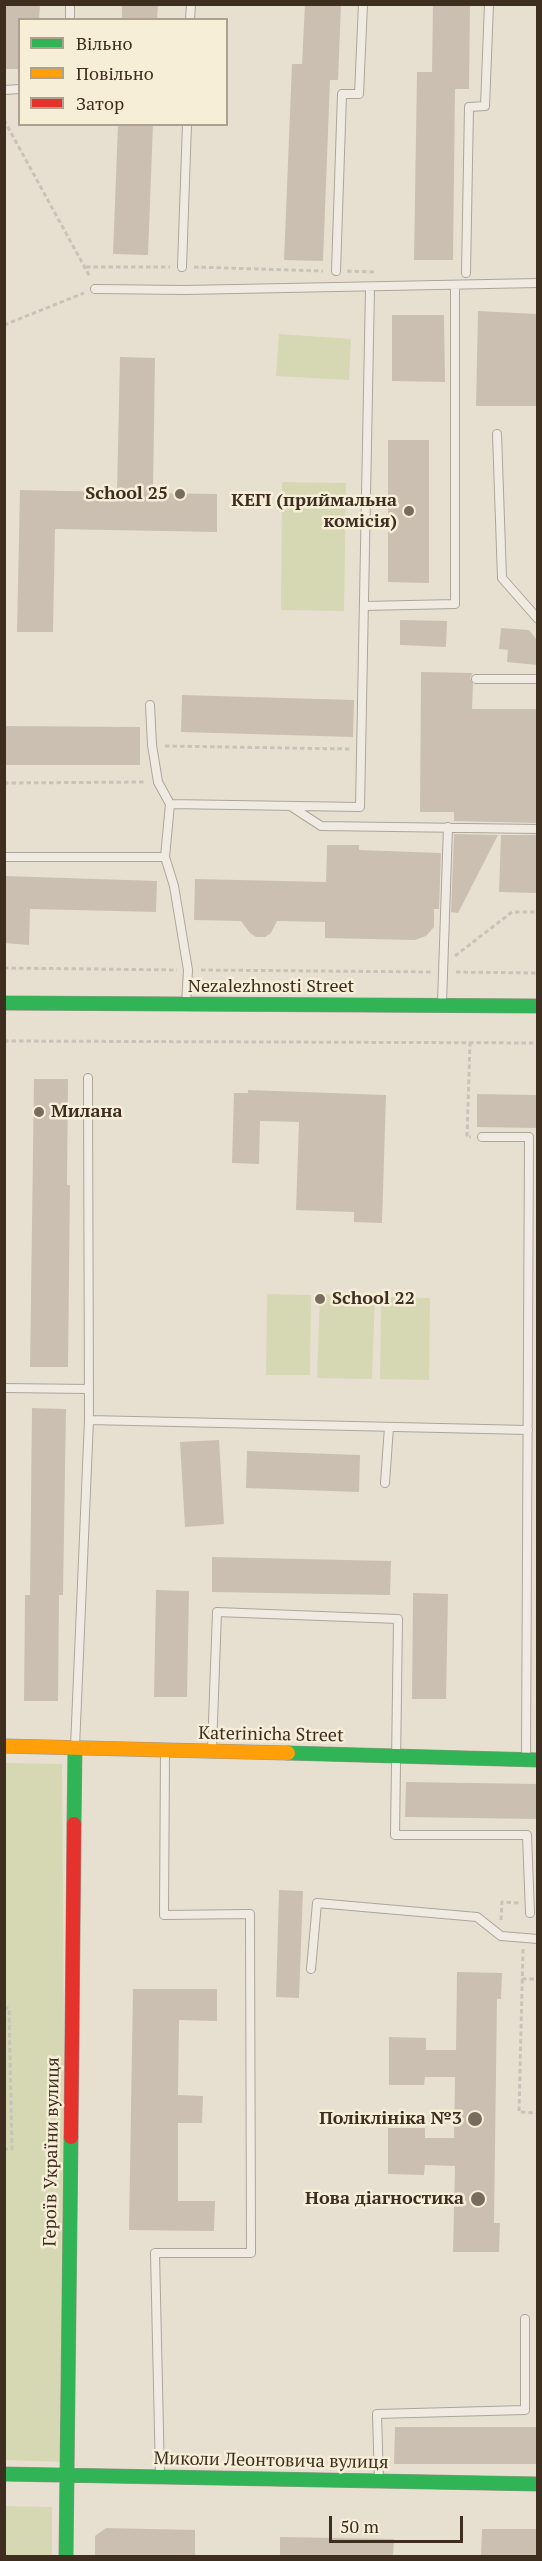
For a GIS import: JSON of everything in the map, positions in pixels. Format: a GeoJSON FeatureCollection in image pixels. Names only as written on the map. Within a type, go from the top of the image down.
{"type":"FeatureCollection","features":[{"type":"Feature","properties":{"kind":"street","name":"Nezalezhnosti Street"},"geometry":{"type":"LineString","coordinates":[[4,1003],[537,1006]]}},
{"type":"Feature","properties":{"kind":"street","name":"Katerinicha Street"},"geometry":{"type":"LineString","coordinates":[[4,1746],[532,1759]]}},
{"type":"Feature","properties":{"kind":"street","name":"Героїв України вулиця"},"geometry":{"type":"LineString","coordinates":[[66,2556],[75,1748]]}},
{"type":"Feature","properties":{"kind":"street","name":"Миколи Леонтовича вулиця"},"geometry":{"type":"LineString","coordinates":[[4,2474],[537,2484]]}},
{"type":"Feature","properties":{"kind":"lane"},"geometry":{"type":"LineString","coordinates":[[336,271],[342,94],[359,94],[363,4]]}},
{"type":"Feature","properties":{"kind":"lane"},"geometry":{"type":"LineString","coordinates":[[466,273],[469,107],[485,106],[489,4]]}},
{"type":"Feature","properties":{"kind":"lane"},"geometry":{"type":"LineString","coordinates":[[182,267],[187,126]]}},
{"type":"Feature","properties":{"kind":"lane"},"geometry":{"type":"LineString","coordinates":[[95,289],[369,288],[537,283]]}},
{"type":"Feature","properties":{"kind":"lane"},"geometry":{"type":"LineString","coordinates":[[364,606],[455,604],[455,286]]}},
{"type":"Feature","properties":{"kind":"lane"},"geometry":{"type":"LineString","coordinates":[[170,804],[360,807],[369,288]]}},
{"type":"Feature","properties":{"kind":"lane"},"geometry":{"type":"LineString","coordinates":[[497,434],[502,578],[537,619]]}},
{"type":"Feature","properties":{"kind":"lane"},"geometry":{"type":"LineString","coordinates":[[476,679],[537,679]]}},
{"type":"Feature","properties":{"kind":"lane"},"geometry":{"type":"LineString","coordinates":[[150,705],[152,745],[158,782],[170,804],[165,857],[174,886],[188,970],[186,1004]]}},
{"type":"Feature","properties":{"kind":"lane"},"geometry":{"type":"LineString","coordinates":[[291,806],[321,826],[537,829]]}},
{"type":"Feature","properties":{"kind":"lane"},"geometry":{"type":"LineString","coordinates":[[442,1005],[448,827]]}},
{"type":"Feature","properties":{"kind":"lane"},"geometry":{"type":"LineString","coordinates":[[4,857],[165,857]]}},
{"type":"Feature","properties":{"kind":"lane"},"geometry":{"type":"LineString","coordinates":[[75,1748],[89,1420],[88,1078]]}},
{"type":"Feature","properties":{"kind":"lane"},"geometry":{"type":"LineString","coordinates":[[482,1137],[529,1137],[533,1396],[528,1430],[532,1759]]}},
{"type":"Feature","properties":{"kind":"lane"},"geometry":{"type":"LineString","coordinates":[[4,1388],[89,1389]]}},
{"type":"Feature","properties":{"kind":"lane"},"geometry":{"type":"LineString","coordinates":[[89,1420],[528,1430]]}},
{"type":"Feature","properties":{"kind":"lane"},"geometry":{"type":"LineString","coordinates":[[385,1483],[389,1427]]}},
{"type":"Feature","properties":{"kind":"lane"},"geometry":{"type":"LineString","coordinates":[[212,1751],[217,1612],[398,1620],[396,1835],[527,1835],[530,1908]]}},
{"type":"Feature","properties":{"kind":"lane"},"geometry":{"type":"LineString","coordinates":[[160,2476],[155,2253],[252,2253],[250,1914],[164,1915],[165,1750]]}},
{"type":"Feature","properties":{"kind":"lane"},"geometry":{"type":"LineString","coordinates":[[311,1969],[317,1903],[477,1917],[501,1936],[537,1939]]}},
{"type":"Feature","properties":{"kind":"lane"},"geometry":{"type":"LineString","coordinates":[[379,2481],[377,2414],[525,2410],[525,2319]]}},
{"type":"Feature","properties":{"kind":"path"},"geometry":{"type":"LineString","coordinates":[[4,120],[86,267],[95,289],[4,325]]}},
{"type":"Feature","properties":{"kind":"path"},"geometry":{"type":"LineString","coordinates":[[86,267],[384,272]]}},
{"type":"Feature","properties":{"kind":"path"},"geometry":{"type":"LineString","coordinates":[[152,745],[361,750]]}},
{"type":"Feature","properties":{"kind":"path"},"geometry":{"type":"LineString","coordinates":[[4,783],[158,782]]}},
{"type":"Feature","properties":{"kind":"path"},"geometry":{"type":"LineString","coordinates":[[443,969],[512,912],[537,912]]}},
{"type":"Feature","properties":{"kind":"path"},"geometry":{"type":"LineString","coordinates":[[4,968],[443,969],[537,973]]}},
{"type":"Feature","properties":{"kind":"path"},"geometry":{"type":"LineString","coordinates":[[4,1041],[537,1043]]}},
{"type":"Feature","properties":{"kind":"path"},"geometry":{"type":"LineString","coordinates":[[470,1042],[467,1137],[482,1137]]}},
{"type":"Feature","properties":{"kind":"path"},"geometry":{"type":"LineString","coordinates":[[501,1936],[502,1902],[530,1908]]}},
{"type":"Feature","properties":{"kind":"path"},"geometry":{"type":"LineString","coordinates":[[523,1938],[519,2112],[537,2113]]}},
{"type":"Feature","properties":{"kind":"path"},"geometry":{"type":"LineString","coordinates":[[522,1979],[537,1979]]}},
{"type":"Feature","properties":{"kind":"path"},"geometry":{"type":"LineString","coordinates":[[4,2008],[9,2008],[12,2149],[4,2149]]}},
{"type":"Feature","properties":{"kind":"green space"},"geometry":{"type":"Polygon","coordinates":[[[279,334],[351,339],[349,380],[276,376],[279,334]]]}},
{"type":"Feature","properties":{"kind":"green space"},"geometry":{"type":"Polygon","coordinates":[[[282,482],[346,483],[344,611],[281,610],[282,482]]]}},
{"type":"Feature","properties":{"kind":"green space"},"geometry":{"type":"Polygon","coordinates":[[[267,1294],[311,1295],[310,1375],[266,1375],[267,1294]]]}},
{"type":"Feature","properties":{"kind":"green space"},"geometry":{"type":"Polygon","coordinates":[[[320,1294],[375,1296],[372,1379],[317,1378],[320,1294]]]}},
{"type":"Feature","properties":{"kind":"green space"},"geometry":{"type":"Polygon","coordinates":[[[381,1297],[430,1298],[429,1380],[380,1379],[381,1297]]]}},
{"type":"Feature","properties":{"kind":"green space"},"geometry":{"type":"Polygon","coordinates":[[[5,1763],[62,1764],[67,2462],[5,2460],[5,1763]]]}},
{"type":"Feature","properties":{"kind":"green space"},"geometry":{"type":"Polygon","coordinates":[[[5,2506],[52,2507],[52,2556],[5,2556],[5,2506]]]}},
{"type":"Feature","properties":{"kind":"building"},"geometry":{"type":"Polygon","coordinates":[[[4,4],[40,4],[39,18],[18,18],[18,69],[4,69],[4,4]]]}},
{"type":"Feature","properties":{"kind":"building"},"geometry":{"type":"Polygon","coordinates":[[[122,4],[158,4],[157,18],[122,18],[122,4]]]}},
{"type":"Feature","properties":{"kind":"building"},"geometry":{"type":"Polygon","coordinates":[[[305,4],[341,4],[338,80],[330,80],[323,261],[284,260],[292,64],[302,64],[305,4]]]}},
{"type":"Feature","properties":{"kind":"building"},"geometry":{"type":"Polygon","coordinates":[[[433,4],[470,4],[469,89],[455,89],[453,260],[414,260],[417,72],[432,72],[433,4]]]}},
{"type":"Feature","properties":{"kind":"building"},"geometry":{"type":"Polygon","coordinates":[[[118,126],[153,126],[148,255],[113,254],[118,126]]]}},
{"type":"Feature","properties":{"kind":"building"},"geometry":{"type":"Polygon","coordinates":[[[478,311],[537,314],[537,406],[476,406],[478,311]]]}},
{"type":"Feature","properties":{"kind":"building"},"geometry":{"type":"Polygon","coordinates":[[[392,315],[444,315],[445,382],[392,381],[392,315]]]}},
{"type":"Feature","properties":{"kind":"building"},"geometry":{"type":"Polygon","coordinates":[[[120,357],[155,358],[153,493],[217,494],[217,532],[55,529],[53,632],[17,632],[20,490],[117,492],[120,357]]]}},
{"type":"Feature","properties":{"kind":"building","name":"КЕГІ (приймальна комісія)"},"geometry":{"type":"Polygon","coordinates":[[[388,440],[429,440],[429,583],[388,582],[388,440]]]}},
{"type":"Feature","properties":{"kind":"building"},"geometry":{"type":"Polygon","coordinates":[[[400,620],[447,621],[446,647],[400,645],[400,620]]]}},
{"type":"Feature","properties":{"kind":"building"},"geometry":{"type":"Polygon","coordinates":[[[501,628],[529,630],[537,640],[537,665],[507,662],[508,650],[499,649],[501,628]]]}},
{"type":"Feature","properties":{"kind":"building"},"geometry":{"type":"Polygon","coordinates":[[[421,672],[473,673],[470,678],[473,684],[472,709],[537,709],[537,823],[454,821],[454,812],[420,812],[421,672]]]}},
{"type":"Feature","properties":{"kind":"building"},"geometry":{"type":"Polygon","coordinates":[[[182,695],[354,700],[353,737],[181,732],[182,695]]]}},
{"type":"Feature","properties":{"kind":"building"},"geometry":{"type":"Polygon","coordinates":[[[4,726],[140,727],[140,765],[4,765],[4,726]]]}},
{"type":"Feature","properties":{"kind":"building"},"geometry":{"type":"Polygon","coordinates":[[[454,834],[498,835],[458,913],[451,912],[454,834]]]}},
{"type":"Feature","properties":{"kind":"building"},"geometry":{"type":"Polygon","coordinates":[[[501,835],[537,835],[537,893],[499,892],[501,835]]]}},
{"type":"Feature","properties":{"kind":"building"},"geometry":{"type":"Polygon","coordinates":[[[327,845],[359,845],[359,850],[441,853],[439,909],[434,909],[434,927],[426,936],[415,940],[325,938],[325,922],[277,921],[271,933],[265,937],[256,937],[241,921],[194,920],[195,879],[326,882],[327,845]]]}},
{"type":"Feature","properties":{"kind":"building"},"geometry":{"type":"Polygon","coordinates":[[[4,876],[157,881],[156,912],[30,909],[29,945],[4,943],[4,876]]]}},
{"type":"Feature","properties":{"kind":"building"},"geometry":{"type":"Polygon","coordinates":[[[34,1079],[68,1079],[67,1185],[70,1185],[68,1367],[30,1367],[34,1079]]]}},
{"type":"Feature","properties":{"kind":"building"},"geometry":{"type":"Polygon","coordinates":[[[248,1090],[386,1095],[382,1223],[354,1222],[354,1212],[296,1210],[299,1122],[260,1121],[259,1164],[232,1163],[234,1093],[248,1093],[248,1090]]]}},
{"type":"Feature","properties":{"kind":"building"},"geometry":{"type":"Polygon","coordinates":[[[477,1094],[537,1095],[537,1128],[477,1127],[477,1094]]]}},
{"type":"Feature","properties":{"kind":"building"},"geometry":{"type":"Polygon","coordinates":[[[32,1408],[66,1409],[63,1595],[59,1595],[58,1701],[24,1701],[25,1595],[30,1595],[32,1408]]]}},
{"type":"Feature","properties":{"kind":"building"},"geometry":{"type":"Polygon","coordinates":[[[219,1440],[224,1524],[185,1527],[180,1442],[219,1440]]]}},
{"type":"Feature","properties":{"kind":"building"},"geometry":{"type":"Polygon","coordinates":[[[247,1451],[360,1455],[359,1492],[246,1488],[247,1451]]]}},
{"type":"Feature","properties":{"kind":"building"},"geometry":{"type":"Polygon","coordinates":[[[212,1557],[391,1561],[390,1595],[212,1592],[212,1557]]]}},
{"type":"Feature","properties":{"kind":"building"},"geometry":{"type":"Polygon","coordinates":[[[156,1590],[189,1591],[187,1697],[154,1697],[156,1590]]]}},
{"type":"Feature","properties":{"kind":"building"},"geometry":{"type":"Polygon","coordinates":[[[413,1593],[448,1594],[446,1699],[412,1699],[413,1593]]]}},
{"type":"Feature","properties":{"kind":"building"},"geometry":{"type":"Polygon","coordinates":[[[406,1782],[537,1784],[537,1819],[405,1817],[406,1782]]]}},
{"type":"Feature","properties":{"kind":"building"},"geometry":{"type":"Polygon","coordinates":[[[279,1890],[303,1891],[299,1998],[276,1997],[279,1890]]]}},
{"type":"Feature","properties":{"kind":"building","name":"Поліклініка №3"},"geometry":{"type":"Polygon","coordinates":[[[457,1972],[502,1973],[501,1999],[497,1999],[494,2223],[500,2223],[499,2252],[453,2252],[455,2166],[425,2165],[424,2175],[388,2174],[388,2128],[425,2128],[425,2138],[454,2138],[455,2077],[425,2077],[424,2085],[389,2085],[389,2037],[426,2038],[426,2050],[456,2050],[457,1972]]]}},
{"type":"Feature","properties":{"kind":"building"},"geometry":{"type":"Polygon","coordinates":[[[133,1989],[217,1989],[217,2021],[179,2020],[178,2095],[203,2096],[202,2123],[178,2123],[178,2201],[215,2201],[214,2231],[129,2230],[133,1989]]]}},
{"type":"Feature","properties":{"kind":"building"},"geometry":{"type":"Polygon","coordinates":[[[395,2427],[537,2427],[537,2464],[394,2464],[395,2427]]]}},
{"type":"Feature","properties":{"kind":"building"},"geometry":{"type":"Polygon","coordinates":[[[106,2528],[195,2530],[195,2556],[95,2556],[95,2536],[106,2528]]]}},
{"type":"Feature","properties":{"kind":"building"},"geometry":{"type":"Polygon","coordinates":[[[482,2529],[537,2529],[537,2556],[481,2556],[482,2529]]]}},
{"type":"Feature","properties":{"kind":"building"},"geometry":{"type":"Polygon","coordinates":[[[280,2537],[394,2539],[393,2556],[280,2556],[280,2537]]]}},
{"type":"Feature","properties":{"kind":"traffic: fast"},"geometry":{"type":"LineString","coordinates":[[4,1003],[538,1006]]}},
{"type":"Feature","properties":{"kind":"traffic: fast"},"geometry":{"type":"LineString","coordinates":[[74,1824],[75,1748]]}},
{"type":"Feature","properties":{"kind":"traffic: fast"},"geometry":{"type":"LineString","coordinates":[[288,1753],[538,1760]]}},
{"type":"Feature","properties":{"kind":"traffic: fast"},"geometry":{"type":"LineString","coordinates":[[66,2556],[71,2137]]}},
{"type":"Feature","properties":{"kind":"traffic: fast"},"geometry":{"type":"LineString","coordinates":[[4,2474],[538,2484]]}},
{"type":"Feature","properties":{"kind":"traffic: slow"},"geometry":{"type":"LineString","coordinates":[[4,1746],[288,1753]]}},
{"type":"Feature","properties":{"kind":"traffic: jam"},"geometry":{"type":"LineString","coordinates":[[71,2137],[74,1824]]}},
{"type":"Feature","properties":{"kind":"place","name":"School 25"},"geometry":{"type":"Point","coordinates":[180,494]}},
{"type":"Feature","properties":{"kind":"place","name":"КЕГІ (приймальна комісія)"},"geometry":{"type":"Point","coordinates":[409,511]}},
{"type":"Feature","properties":{"kind":"place","name":"Милана"},"geometry":{"type":"Point","coordinates":[39,1112]}},
{"type":"Feature","properties":{"kind":"place","name":"School 22"},"geometry":{"type":"Point","coordinates":[320,1299]}},
{"type":"Feature","properties":{"kind":"place","name":"Поліклініка №3"},"geometry":{"type":"Point","coordinates":[475,2119]}},
{"type":"Feature","properties":{"kind":"place","name":"Нова діагностика"},"geometry":{"type":"Point","coordinates":[478,2199]}}]}
